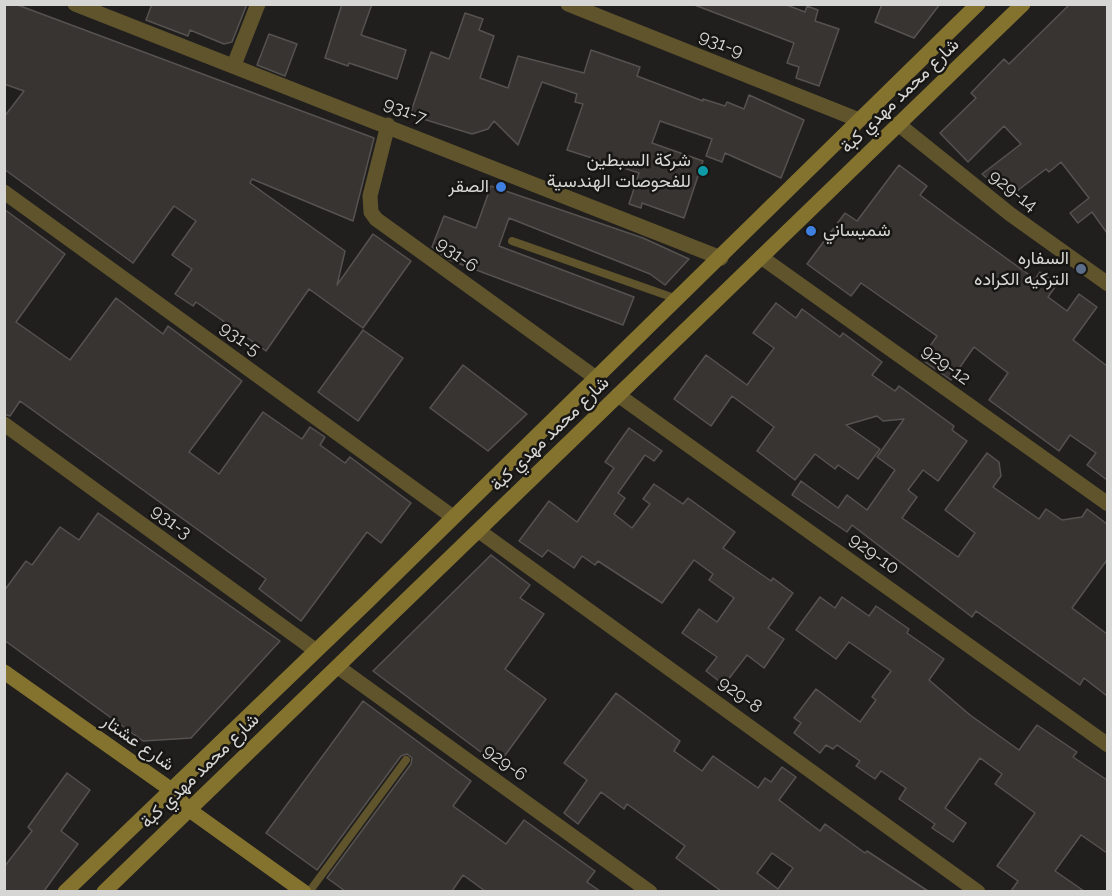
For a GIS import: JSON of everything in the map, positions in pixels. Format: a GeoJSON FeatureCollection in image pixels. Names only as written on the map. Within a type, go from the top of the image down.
{"type":"FeatureCollection","features":[{"type":"Feature","properties":{"kind":"street","name":"931-7"},"geometry":{"type":"LineString","coordinates":[[75,4],[388,125],[721,258]]}},
{"type":"Feature","properties":{"kind":"street"},"geometry":{"type":"LineString","coordinates":[[234,65],[258,4]]}},
{"type":"Feature","properties":{"kind":"street","name":"931-9"},"geometry":{"type":"LineString","coordinates":[[568,4],[859,120]]}},
{"type":"Feature","properties":{"kind":"street","name":"شارع محمد مهدي كبة"},"geometry":{"type":"LineString","coordinates":[[65,891],[788,193],[978,4]]}},
{"type":"Feature","properties":{"kind":"street","name":"شارع محمد مهدي كبة"},"geometry":{"type":"LineString","coordinates":[[104,891],[1023,4]]}},
{"type":"Feature","properties":{"kind":"street","name":"929-14"},"geometry":{"type":"LineString","coordinates":[[898,124],[1010,214],[1107,284]]}},
{"type":"Feature","properties":{"kind":"street","name":"931-6"},"geometry":{"type":"LineString","coordinates":[[388,125],[370,196],[369,204],[376,219],[596,378]]}},
{"type":"Feature","properties":{"kind":"street","name":"931-5"},"geometry":{"type":"LineString","coordinates":[[4,192],[453,517]]}},
{"type":"Feature","properties":{"kind":"street"},"geometry":{"type":"LineString","coordinates":[[788,193],[802,218]]}},
{"type":"Feature","properties":{"kind":"street","name":"929-12"},"geometry":{"type":"LineString","coordinates":[[761,257],[1107,504]]}},
{"type":"Feature","properties":{"kind":"street","name":"929-10"},"geometry":{"type":"LineString","coordinates":[[618,395],[1107,745]]}},
{"type":"Feature","properties":{"kind":"street","name":"931-3"},"geometry":{"type":"LineString","coordinates":[[4,424],[315,650]]}},
{"type":"Feature","properties":{"kind":"street","name":"929-8"},"geometry":{"type":"LineString","coordinates":[[478,531],[978,891]]}},
{"type":"Feature","properties":{"kind":"street"},"geometry":{"type":"LineString","coordinates":[[369,600],[388,618]]}},
{"type":"Feature","properties":{"kind":"street","name":"929-6"},"geometry":{"type":"LineString","coordinates":[[338,666],[650,891]]}},
{"type":"Feature","properties":{"kind":"street","name":"شارع عشتار"},"geometry":{"type":"LineString","coordinates":[[4,672],[170,789],[188,809],[304,891]]}},
{"type":"Feature","properties":{"kind":"lane"},"geometry":{"type":"LineString","coordinates":[[512,241],[677,300]]}},
{"type":"Feature","properties":{"kind":"lane"},"geometry":{"type":"LineString","coordinates":[[309,891],[406,760]]}},
{"type":"Feature","properties":{"kind":"building"},"geometry":{"type":"Polygon","coordinates":[[[4,4],[15,4],[374,138],[353,221],[252,179],[250,183],[345,251],[337,285],[373,234],[411,261],[363,328],[309,289],[266,351],[196,302],[193,306],[175,294],[192,269],[172,255],[196,221],[174,206],[133,263],[4,169],[4,117],[24,91],[4,84],[4,4]]]}},
{"type":"Feature","properties":{"kind":"building"},"geometry":{"type":"Polygon","coordinates":[[[152,4],[247,4],[232,42],[224,44],[190,30],[188,36],[146,20],[152,4]]]}},
{"type":"Feature","properties":{"kind":"building"},"geometry":{"type":"Polygon","coordinates":[[[342,4],[372,4],[361,35],[406,50],[397,79],[349,63],[348,66],[325,58],[342,4]]]}},
{"type":"Feature","properties":{"kind":"building"},"geometry":{"type":"Polygon","coordinates":[[[692,4],[784,4],[805,12],[807,6],[818,10],[815,21],[839,29],[819,86],[796,78],[799,67],[787,63],[794,43],[692,4]]]}},
{"type":"Feature","properties":{"kind":"building"},"geometry":{"type":"Polygon","coordinates":[[[882,4],[940,4],[914,38],[875,22],[882,4]]]}},
{"type":"Feature","properties":{"kind":"building"},"geometry":{"type":"Polygon","coordinates":[[[1070,4],[1107,4],[1107,233],[1092,212],[1078,223],[1070,213],[1089,198],[1061,162],[1049,172],[1046,169],[1009,197],[982,174],[1021,144],[1004,126],[968,162],[940,133],[976,98],[971,93],[1004,59],[1009,64],[1070,4]]]}},
{"type":"Feature","properties":{"kind":"building"},"geometry":{"type":"Polygon","coordinates":[[[465,13],[483,19],[479,30],[494,36],[480,78],[508,88],[518,56],[584,73],[591,50],[640,67],[637,76],[703,101],[703,99],[725,106],[727,102],[744,109],[749,95],[804,120],[781,178],[725,153],[722,162],[706,156],[712,139],[660,121],[652,143],[703,161],[684,218],[642,203],[641,208],[629,204],[639,173],[567,150],[583,104],[575,102],[577,94],[542,82],[518,145],[494,121],[488,129],[472,134],[410,115],[431,52],[449,59],[465,13]]]}},
{"type":"Feature","properties":{"kind":"building"},"geometry":{"type":"Polygon","coordinates":[[[269,34],[297,44],[285,76],[257,65],[269,34]]]}},
{"type":"Feature","properties":{"kind":"building"},"geometry":{"type":"Polygon","coordinates":[[[899,165],[927,186],[920,195],[1035,279],[1040,272],[1057,284],[1048,297],[1067,311],[1079,294],[1097,307],[1073,340],[1107,366],[1107,480],[1087,465],[1096,453],[1070,435],[1059,451],[989,400],[1008,373],[974,347],[951,380],[921,359],[937,336],[861,283],[851,296],[807,264],[845,213],[857,221],[899,165]]]}},
{"type":"Feature","properties":{"kind":"building"},"geometry":{"type":"Polygon","coordinates":[[[491,186],[643,238],[689,259],[665,285],[650,274],[509,218],[499,246],[634,297],[623,325],[447,259],[432,247],[444,216],[476,228],[491,186]]]}},
{"type":"Feature","properties":{"kind":"building"},"geometry":{"type":"Polygon","coordinates":[[[4,209],[65,254],[16,322],[70,360],[116,298],[163,334],[168,326],[242,381],[189,452],[219,474],[263,412],[302,439],[310,427],[325,437],[320,445],[345,463],[350,457],[411,503],[381,543],[367,532],[301,621],[259,589],[266,579],[20,401],[10,416],[4,414],[4,209]]]}},
{"type":"Feature","properties":{"kind":"building"},"geometry":{"type":"Polygon","coordinates":[[[776,303],[796,318],[802,309],[840,337],[843,333],[882,362],[872,375],[895,391],[899,386],[954,426],[952,430],[967,441],[938,481],[923,470],[908,490],[917,497],[902,518],[958,557],[975,533],[945,510],[987,453],[999,462],[1001,476],[993,487],[1039,519],[1046,509],[1062,520],[1082,517],[1087,509],[1107,524],[1107,560],[1072,608],[1107,634],[1107,696],[1084,678],[1080,685],[976,611],[972,617],[852,525],[847,532],[792,495],[801,481],[838,508],[847,495],[867,510],[895,470],[877,457],[904,419],[883,421],[877,416],[846,425],[880,449],[858,479],[838,465],[835,469],[815,454],[795,480],[757,451],[774,427],[732,396],[711,426],[674,399],[706,355],[747,385],[774,348],[753,333],[776,303]]]}},
{"type":"Feature","properties":{"kind":"building"},"geometry":{"type":"Polygon","coordinates":[[[363,330],[403,358],[358,421],[318,392],[363,330]]]}},
{"type":"Feature","properties":{"kind":"building"},"geometry":{"type":"Polygon","coordinates":[[[463,365],[527,414],[488,451],[430,408],[463,365]]]}},
{"type":"Feature","properties":{"kind":"building"},"geometry":{"type":"Polygon","coordinates":[[[629,428],[662,451],[654,461],[645,455],[618,493],[625,498],[614,514],[632,528],[650,504],[643,499],[654,484],[683,504],[688,498],[735,532],[723,548],[771,581],[773,578],[793,593],[768,628],[784,639],[764,668],[747,655],[724,685],[706,671],[717,657],[682,633],[699,609],[717,622],[734,598],[709,580],[713,574],[694,560],[662,603],[598,561],[595,565],[582,556],[574,568],[548,550],[542,557],[519,541],[549,501],[577,522],[614,468],[605,462],[629,428]]]}},
{"type":"Feature","properties":{"kind":"building"},"geometry":{"type":"Polygon","coordinates":[[[98,513],[280,641],[191,738],[143,741],[4,640],[4,591],[26,561],[32,565],[60,527],[79,540],[98,513]]]}},
{"type":"Feature","properties":{"kind":"building"},"geometry":{"type":"Polygon","coordinates":[[[491,555],[530,585],[520,598],[544,614],[505,669],[546,699],[498,765],[373,671],[491,555]]]}},
{"type":"Feature","properties":{"kind":"building"},"geometry":{"type":"Polygon","coordinates":[[[820,597],[835,608],[842,597],[869,616],[876,606],[909,629],[907,633],[944,659],[929,680],[970,715],[1019,750],[1037,725],[1077,752],[1073,757],[1107,780],[1107,853],[1081,835],[1055,871],[1084,891],[1011,891],[1018,881],[997,866],[1035,813],[995,784],[1002,774],[980,758],[945,808],[966,823],[953,842],[932,828],[935,824],[899,799],[906,788],[881,771],[875,779],[856,766],[860,761],[837,745],[833,749],[826,745],[820,753],[794,733],[801,723],[794,718],[816,689],[860,722],[876,700],[872,697],[891,671],[849,642],[836,659],[796,630],[820,597]]]}},
{"type":"Feature","properties":{"kind":"building"},"geometry":{"type":"Polygon","coordinates":[[[616,693],[680,741],[674,751],[702,771],[713,756],[758,788],[765,778],[771,782],[782,767],[796,777],[779,800],[820,831],[825,824],[865,853],[867,851],[928,891],[721,891],[676,858],[685,846],[627,804],[624,809],[601,792],[578,824],[564,813],[587,780],[564,763],[616,693]],[[772,853],[757,873],[778,889],[793,868],[772,853]]]}},
{"type":"Feature","properties":{"kind":"building"},"geometry":{"type":"Polygon","coordinates":[[[363,701],[471,781],[453,806],[506,844],[524,820],[595,871],[587,882],[600,891],[485,891],[463,875],[452,891],[345,891],[327,878],[411,764],[412,758],[407,754],[401,756],[317,870],[266,833],[363,701]]]}},
{"type":"Feature","properties":{"kind":"building"},"geometry":{"type":"Polygon","coordinates":[[[67,773],[90,790],[61,831],[78,844],[44,891],[4,891],[4,867],[32,831],[28,827],[67,773]]]}},
{"type":"Feature","properties":{"kind":"place","name":"شركة السبطين للفحوصات الهندسية"},"geometry":{"type":"Point","coordinates":[703,171]}},
{"type":"Feature","properties":{"kind":"place","name":"الصقر"},"geometry":{"type":"Point","coordinates":[501,187]}},
{"type":"Feature","properties":{"kind":"place","name":"شميساني"},"geometry":{"type":"Point","coordinates":[811,231]}},
{"type":"Feature","properties":{"kind":"place","name":"السفاره التركيه الكراده"},"geometry":{"type":"Point","coordinates":[1081,269]}}]}
